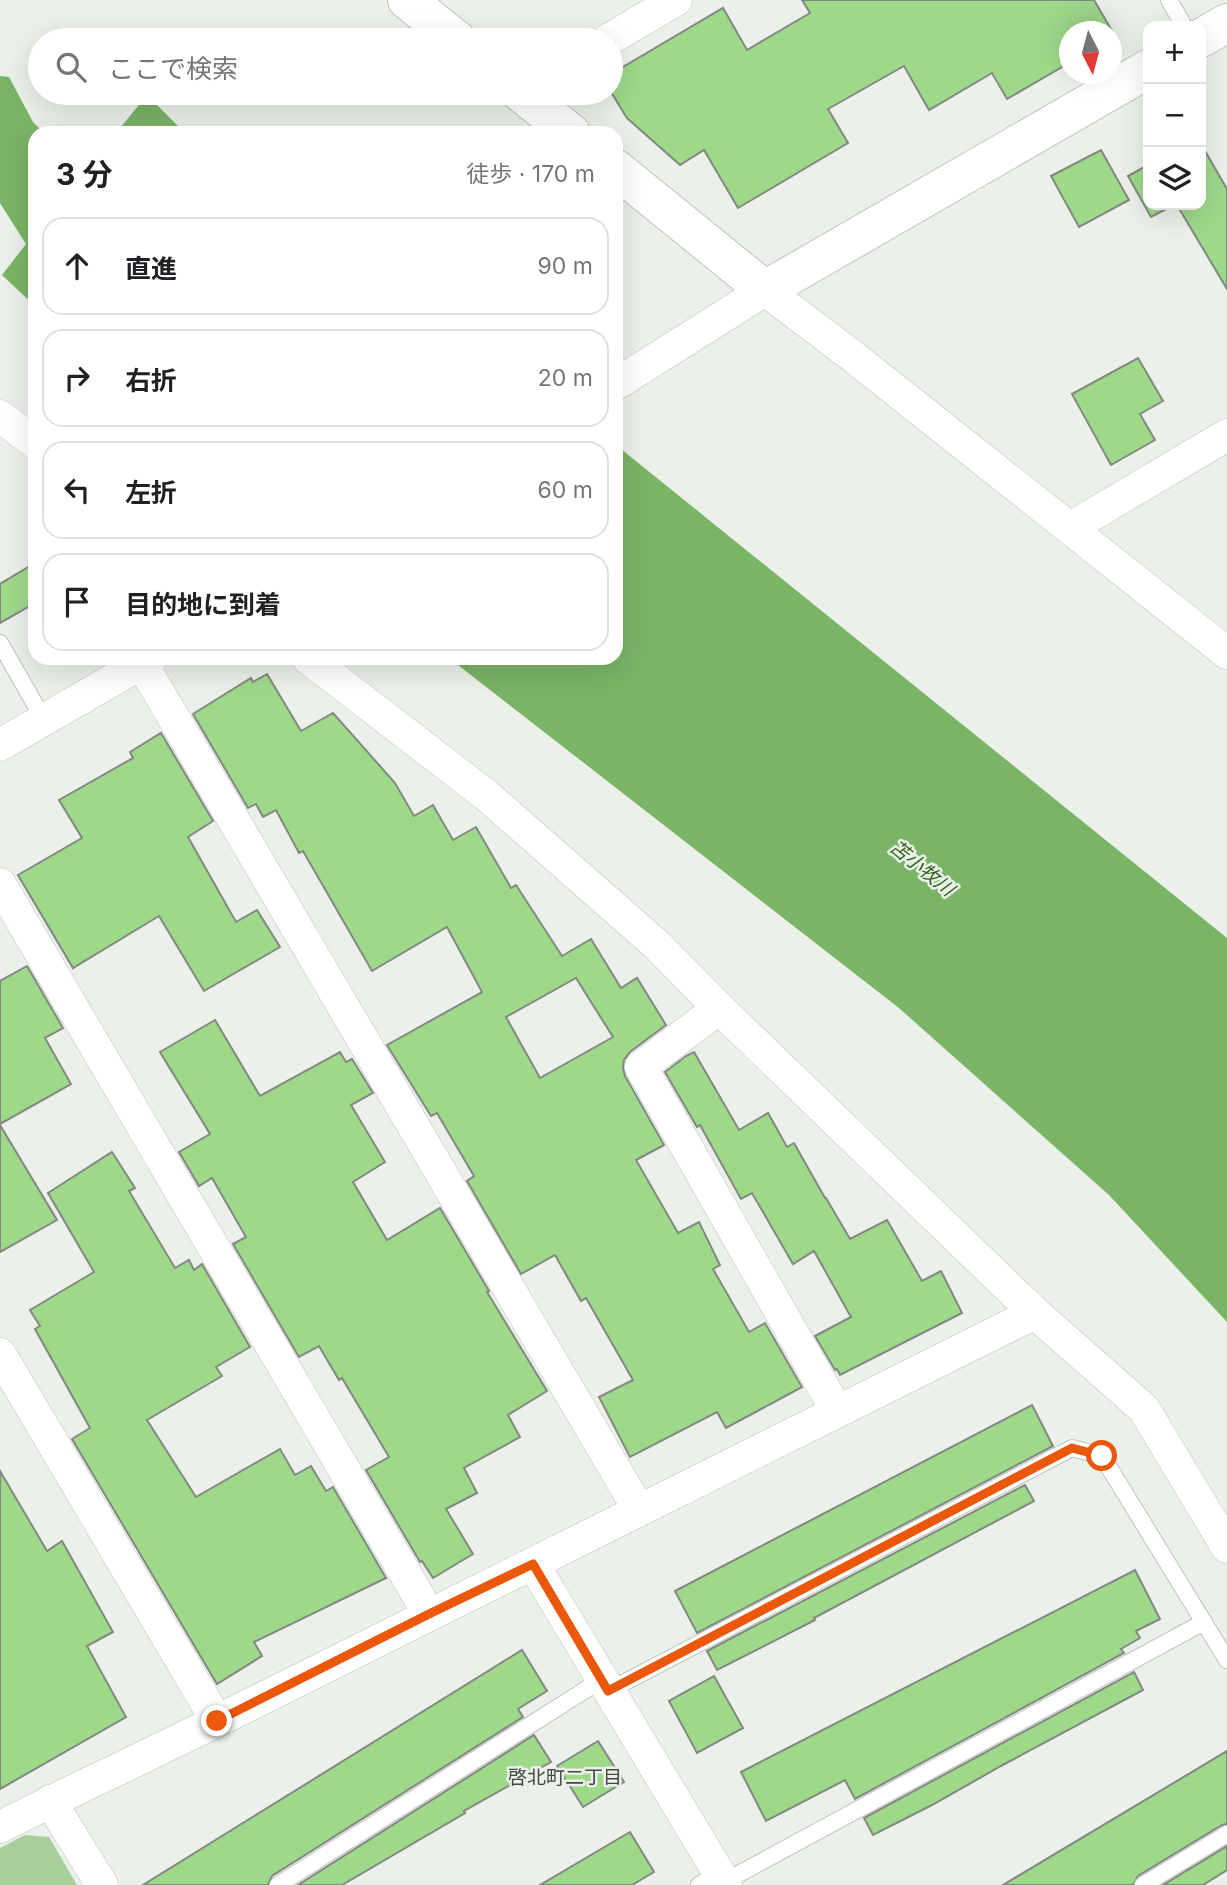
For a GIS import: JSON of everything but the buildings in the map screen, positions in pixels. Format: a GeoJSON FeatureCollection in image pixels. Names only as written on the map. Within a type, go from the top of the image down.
{"type":"FeatureCollection","features":[{"type":"Feature","properties":{"kind":"street"},"geometry":{"type":"LineString","coordinates":[[407,0],[442,28]]}},
{"type":"Feature","properties":{"kind":"street"},"geometry":{"type":"LineString","coordinates":[[623,31],[676,0]]}},
{"type":"Feature","properties":{"kind":"street"},"geometry":{"type":"LineString","coordinates":[[1206,35],[1227,23]]}},
{"type":"Feature","properties":{"kind":"street"},"geometry":{"type":"LineString","coordinates":[[626,378],[765,290],[1143,72]]}},
{"type":"Feature","properties":{"kind":"street"},"geometry":{"type":"LineString","coordinates":[[536,105],[562,126]]}},
{"type":"Feature","properties":{"kind":"street"},"geometry":{"type":"LineString","coordinates":[[623,175],[765,290],[1226,650]]}},
{"type":"Feature","properties":{"kind":"street"},"geometry":{"type":"LineString","coordinates":[[0,416],[28,438]]}},
{"type":"Feature","properties":{"kind":"street"},"geometry":{"type":"LineString","coordinates":[[1070,528],[1227,435]]}},
{"type":"Feature","properties":{"kind":"street"},"geometry":{"type":"LineString","coordinates":[[0,745],[140,665]]}},
{"type":"Feature","properties":{"kind":"street"},"geometry":{"type":"LineString","coordinates":[[149,665],[639,1510]]}},
{"type":"Feature","properties":{"kind":"street"},"geometry":{"type":"LineString","coordinates":[[317,665],[486,795],[657,945],[1035,1313],[1144,1409],[1227,1547]]}},
{"type":"Feature","properties":{"kind":"street"},"geometry":{"type":"LineString","coordinates":[[0,884],[429,1614]]}},
{"type":"Feature","properties":{"kind":"street"},"geometry":{"type":"LineString","coordinates":[[719,1008],[640,1067],[837,1411]]}},
{"type":"Feature","properties":{"kind":"street"},"geometry":{"type":"LineString","coordinates":[[0,1827],[1035,1313]]}},
{"type":"Feature","properties":{"kind":"street"},"geometry":{"type":"LineString","coordinates":[[0,1354],[217,1721]]}},
{"type":"Feature","properties":{"kind":"street"},"geometry":{"type":"LineString","coordinates":[[533,1564],[717,1881]]}},
{"type":"Feature","properties":{"kind":"street"},"geometry":{"type":"LineString","coordinates":[[50,1801],[102,1885]]}},
{"type":"Feature","properties":{"kind":"lane"},"geometry":{"type":"LineString","coordinates":[[1169,0],[1181,21]]}},
{"type":"Feature","properties":{"kind":"lane"},"geometry":{"type":"LineString","coordinates":[[0,643],[44,720]]}},
{"type":"Feature","properties":{"kind":"lane"},"geometry":{"type":"LineString","coordinates":[[278,1885],[605,1685],[1072,1448],[1102,1456],[1227,1660]]}},
{"type":"Feature","properties":{"kind":"lane"},"geometry":{"type":"LineString","coordinates":[[717,1881],[1204,1622]]}},
{"type":"Feature","properties":{"kind":"lane"},"geometry":{"type":"LineString","coordinates":[[1143,1885],[1227,1834]]}},
{"type":"Feature","properties":{"kind":"shaded area"},"geometry":{"type":"Polygon","coordinates":[[[25,1835],[49,1837],[77,1885],[0,1885],[0,1848],[25,1835]]]}},
{"type":"Feature","properties":{"kind":"water"},"geometry":{"type":"Polygon","coordinates":[[[0,76],[9,77],[37,126],[28,126],[28,299],[2,275],[26,244],[0,203],[0,76]]]}},
{"type":"Feature","properties":{"kind":"water"},"geometry":{"type":"Polygon","coordinates":[[[139,105],[157,105],[178,126],[122,126],[139,105]]]}},
{"type":"Feature","properties":{"kind":"water","name":"苫小牧川"},"geometry":{"type":"Polygon","coordinates":[[[623,451],[1227,938],[1227,1322],[1109,1195],[899,1008],[458,665],[623,665],[623,451]]]}},
{"type":"Feature","properties":{"kind":"district","name":"啓北町二丁目"},"geometry":{"type":"Point","coordinates":[565,1777]}},
{"type":"Feature","properties":{"kind":"route"},"geometry":{"type":"LineString","coordinates":[[217,1721],[533,1564],[608,1691],[1072,1448],[1102,1456]]}}]}
